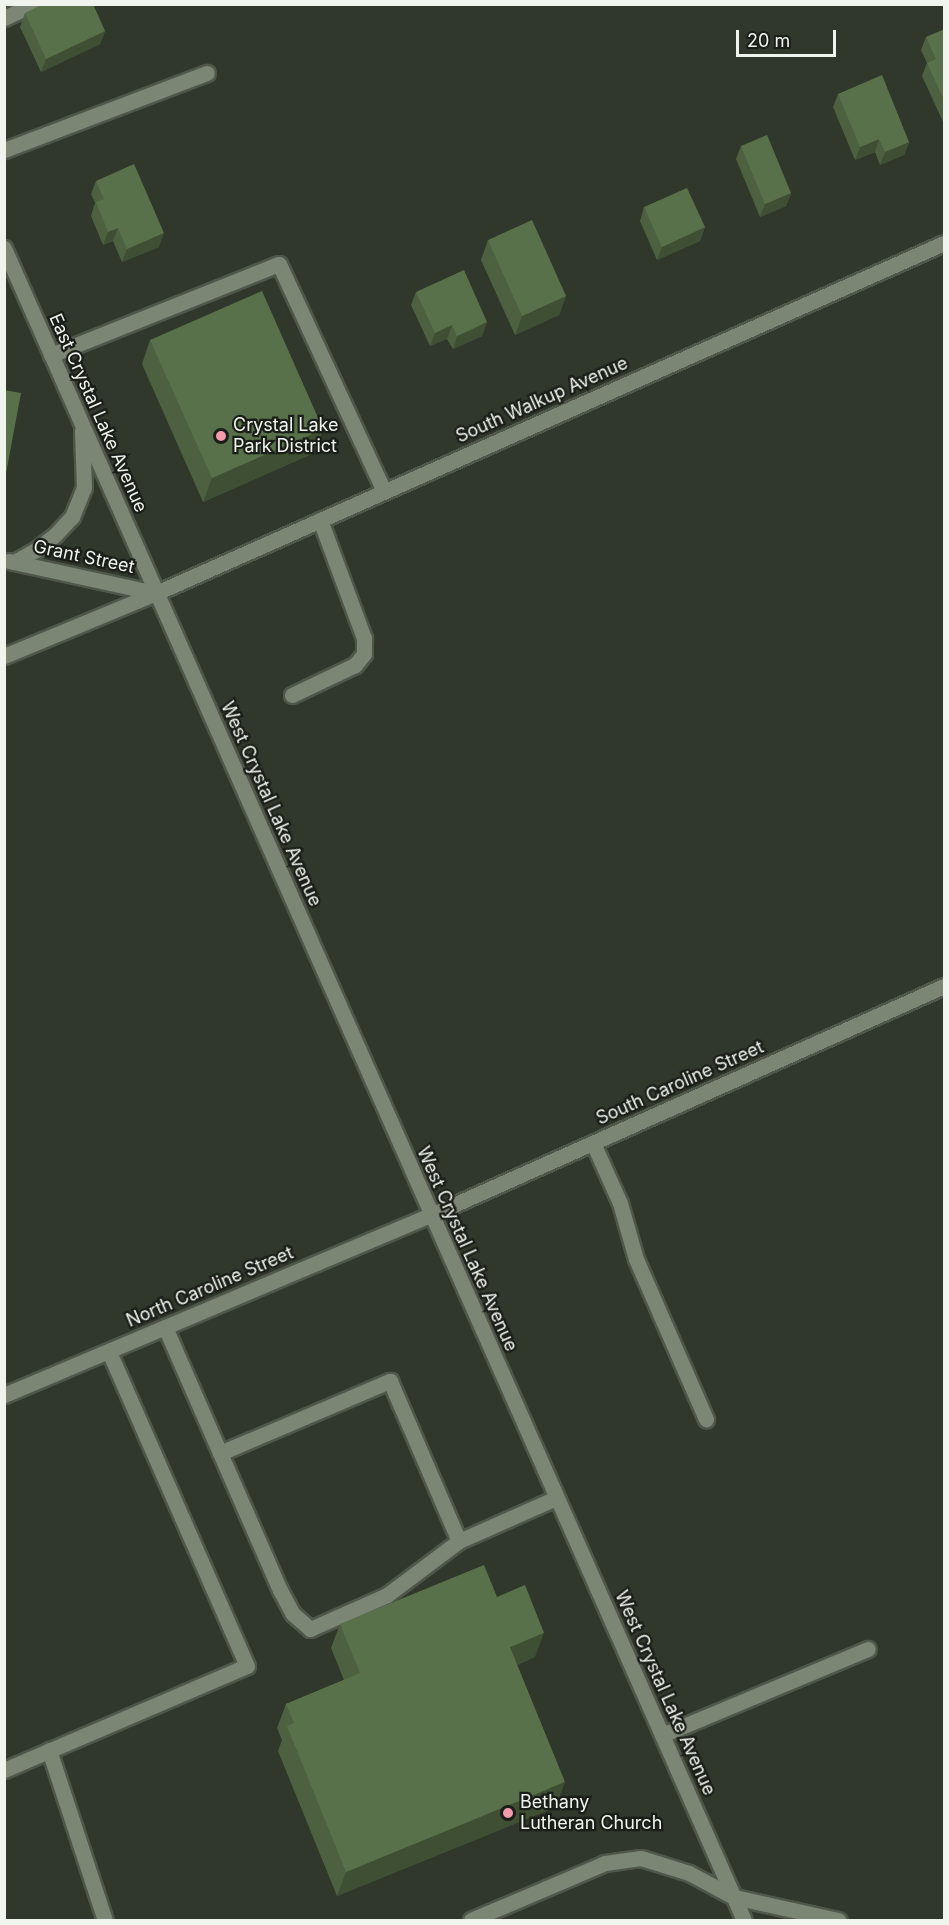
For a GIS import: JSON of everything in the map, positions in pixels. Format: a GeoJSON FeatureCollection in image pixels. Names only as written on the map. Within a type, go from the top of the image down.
{"type":"FeatureCollection","features":[{"type":"Feature","properties":{"kind":"street"},"geometry":{"type":"LineString","coordinates":[[4,18],[34,4]]}},
{"type":"Feature","properties":{"kind":"street"},"geometry":{"type":"LineString","coordinates":[[4,150],[207,73]]}},
{"type":"Feature","properties":{"kind":"street","name":"South Walkup Avenue"},"geometry":{"type":"LineString","coordinates":[[4,656],[156,592],[945,243]]}},
{"type":"Feature","properties":{"kind":"street","name":"East Crystal Lake Avenue"},"geometry":{"type":"LineString","coordinates":[[4,248],[156,592]]}},
{"type":"Feature","properties":{"kind":"street"},"geometry":{"type":"LineString","coordinates":[[51,355],[279,264],[384,491]]}},
{"type":"Feature","properties":{"kind":"street"},"geometry":{"type":"LineString","coordinates":[[9,561],[37,549],[55,535],[72,516],[84,488],[81,423]]}},
{"type":"Feature","properties":{"kind":"street"},"geometry":{"type":"LineString","coordinates":[[292,694],[355,665],[364,654],[364,638],[320,520]]}},
{"type":"Feature","properties":{"kind":"street","name":"Grant Street"},"geometry":{"type":"LineString","coordinates":[[9,561],[156,592]]}},
{"type":"Feature","properties":{"kind":"street","name":"West Crystal Lake Avenue"},"geometry":{"type":"LineString","coordinates":[[156,592],[744,1920]]}},
{"type":"Feature","properties":{"kind":"street","name":"South Caroline Street"},"geometry":{"type":"LineString","coordinates":[[431,1215],[945,986]]}},
{"type":"Feature","properties":{"kind":"street"},"geometry":{"type":"LineString","coordinates":[[593,1143],[620,1203],[636,1259],[706,1419]]}},
{"type":"Feature","properties":{"kind":"street","name":"North Caroline Street"},"geometry":{"type":"LineString","coordinates":[[4,1395],[431,1215]]}},
{"type":"Feature","properties":{"kind":"street"},"geometry":{"type":"LineString","coordinates":[[165,1327],[280,1590],[293,1614],[310,1629],[387,1595],[459,1541],[556,1498]]}},
{"type":"Feature","properties":{"kind":"street"},"geometry":{"type":"LineString","coordinates":[[4,1770],[247,1666],[110,1351]]}},
{"type":"Feature","properties":{"kind":"street"},"geometry":{"type":"LineString","coordinates":[[220,1453],[390,1381],[459,1541]]}},
{"type":"Feature","properties":{"kind":"street"},"geometry":{"type":"LineString","coordinates":[[662,1735],[868,1648]]}},
{"type":"Feature","properties":{"kind":"street"},"geometry":{"type":"LineString","coordinates":[[49,1750],[105,1920]]}},
{"type":"Feature","properties":{"kind":"street"},"geometry":{"type":"LineString","coordinates":[[471,1920],[604,1863],[641,1858],[689,1873],[734,1897],[838,1920]]}},
{"type":"Feature","properties":{"kind":"building"},"geometry":{"type":"Polygon","coordinates":[[[43,4],[93,4],[105,31],[46,59],[25,13],[43,4]]]}},
{"type":"Feature","properties":{"kind":"building"},"geometry":{"type":"Polygon","coordinates":[[[945,29],[945,102],[927,63],[936,59],[926,37],[945,29]]]}},
{"type":"Feature","properties":{"kind":"building"},"geometry":{"type":"Polygon","coordinates":[[[882,75],[909,142],[885,152],[879,139],[860,147],[838,94],[882,75]]]}},
{"type":"Feature","properties":{"kind":"building"},"geometry":{"type":"Polygon","coordinates":[[[767,135],[791,193],[765,204],[741,146],[767,135]]]}},
{"type":"Feature","properties":{"kind":"building"},"geometry":{"type":"Polygon","coordinates":[[[134,164],[164,233],[127,249],[118,228],[108,232],[96,202],[104,199],[96,181],[134,164]]]}},
{"type":"Feature","properties":{"kind":"building"},"geometry":{"type":"Polygon","coordinates":[[[687,188],[705,227],[662,247],[644,207],[687,188]]]}},
{"type":"Feature","properties":{"kind":"building"},"geometry":{"type":"Polygon","coordinates":[[[532,220],[566,296],[522,316],[488,240],[532,220]]]}},
{"type":"Feature","properties":{"kind":"building"},"geometry":{"type":"Polygon","coordinates":[[[464,270],[487,322],[457,336],[452,325],[435,333],[416,292],[464,270]]]}},
{"type":"Feature","properties":{"kind":"building"},"geometry":{"type":"Polygon","coordinates":[[[262,291],[323,429],[212,478],[150,340],[262,291]]]}},
{"type":"Feature","properties":{"kind":"building"},"geometry":{"type":"Polygon","coordinates":[[[4,390],[21,393],[4,484],[4,390]]]}},
{"type":"Feature","properties":{"kind":"building"},"geometry":{"type":"Polygon","coordinates":[[[484,1565],[497,1597],[525,1585],[544,1633],[510,1647],[565,1782],[346,1872],[287,1726],[294,1723],[286,1704],[360,1673],[340,1624],[484,1565]]]}},
{"type":"Feature","properties":{"kind":"place","name":"Crystal Lake Park District"},"geometry":{"type":"Point","coordinates":[221,436]}},
{"type":"Feature","properties":{"kind":"place","name":"Bethany Lutheran Church"},"geometry":{"type":"Point","coordinates":[508,1813]}}]}
